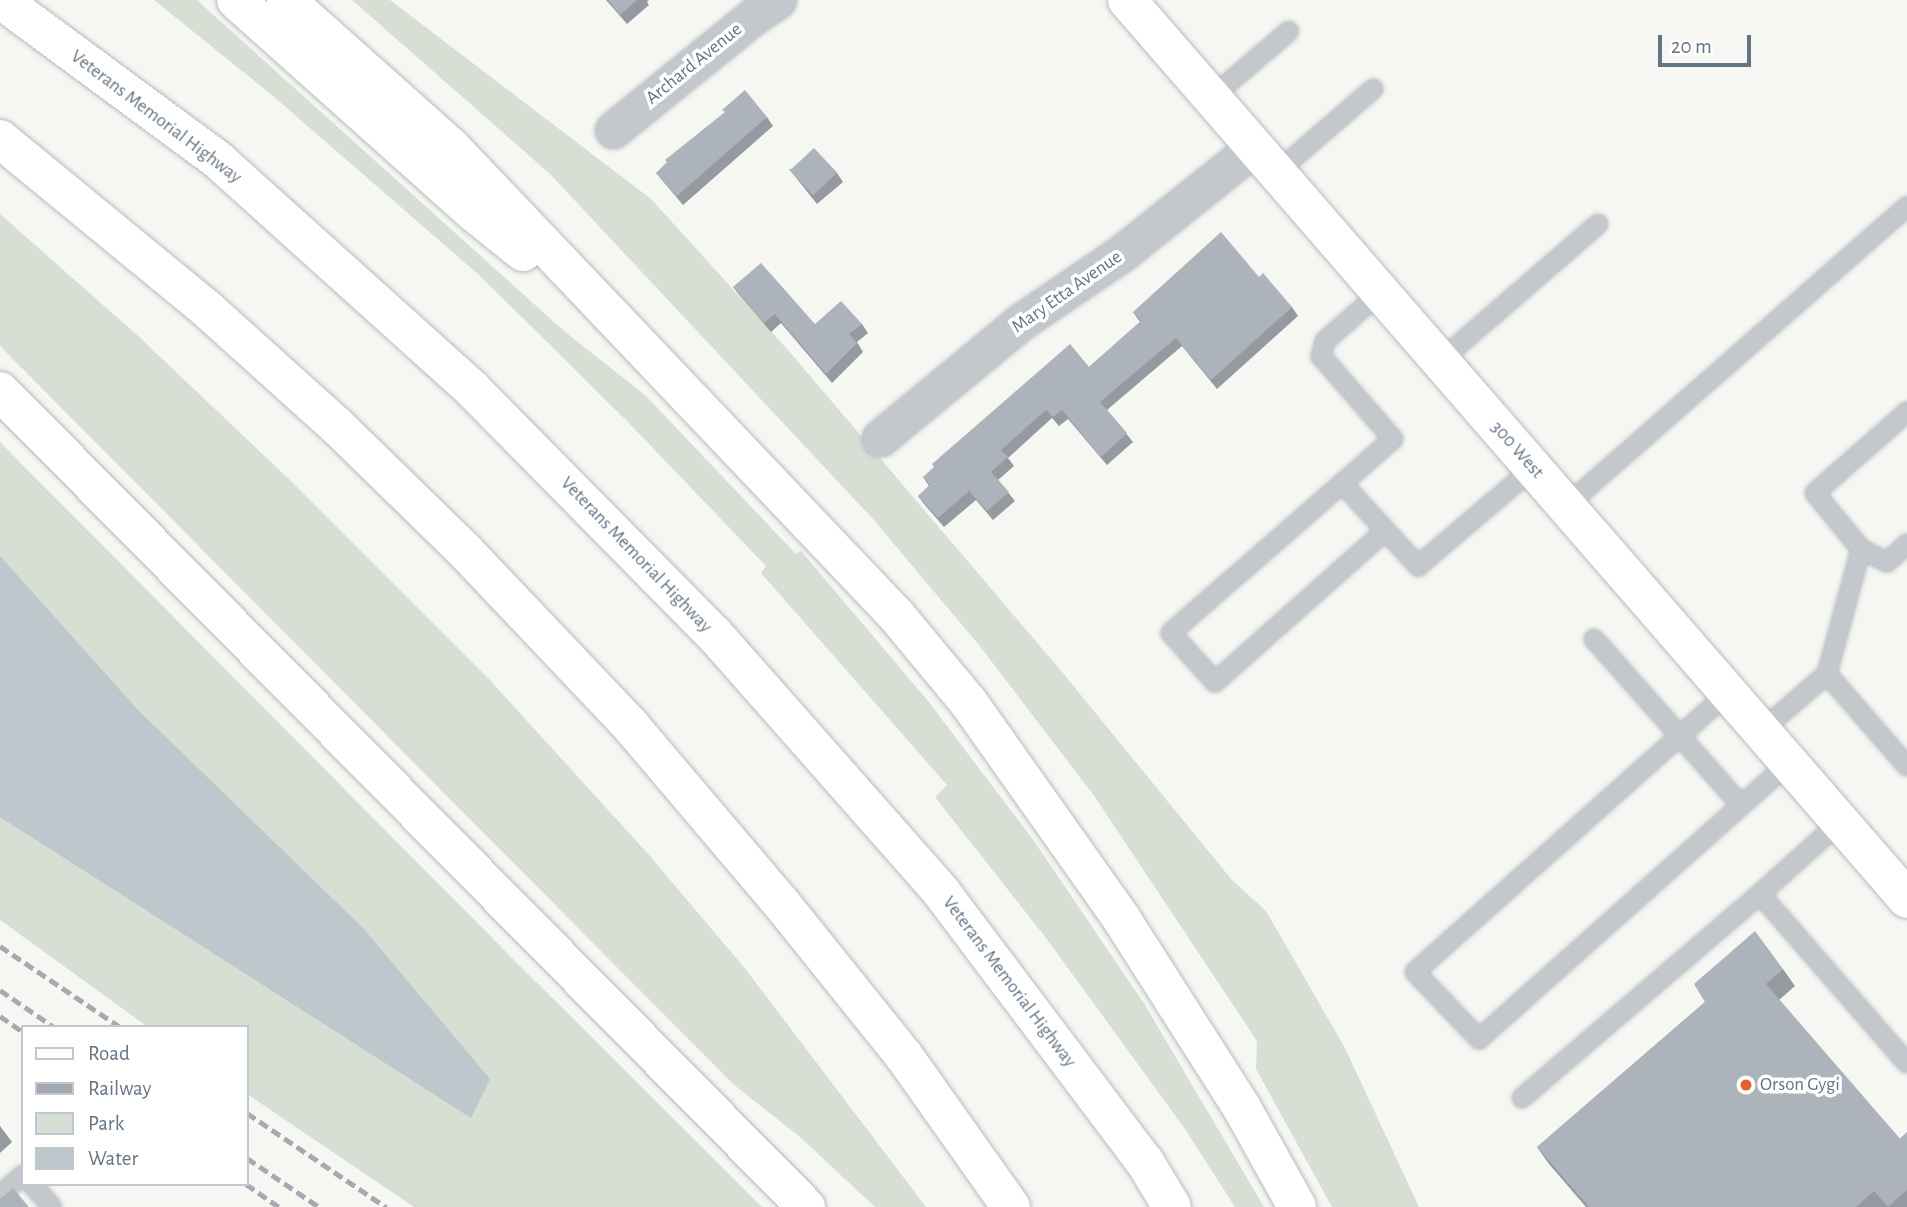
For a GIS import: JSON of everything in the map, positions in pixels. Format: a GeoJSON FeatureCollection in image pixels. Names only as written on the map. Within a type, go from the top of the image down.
{"type":"FeatureCollection","features":[{"type":"Feature","properties":{"kind":"main road","name":"Veterans Memorial Highway"},"geometry":{"type":"LineString","coordinates":[[1,0],[219,161],[472,389],[713,634],[942,894],[1145,1162],[1172,1207]]}},
{"type":"Feature","properties":{"kind":"main road"},"geometry":{"type":"LineString","coordinates":[[236,0],[473,212],[637,344]]}},
{"type":"Feature","properties":{"kind":"main road"},"geometry":{"type":"LineString","coordinates":[[286,0],[452,148],[896,615],[969,703],[1128,929],[1242,1108],[1297,1207]]}},
{"type":"Feature","properties":{"kind":"main road","name":"300 West"},"geometry":{"type":"LineString","coordinates":[[1128,0],[1840,822],[1902,885]]}},
{"type":"Feature","properties":{"kind":"main road"},"geometry":{"type":"LineString","coordinates":[[0,139],[208,309],[337,426],[465,551],[621,716],[781,903],[904,1056],[1011,1207]]}},
{"type":"Feature","properties":{"kind":"main road"},"geometry":{"type":"LineString","coordinates":[[0,391],[806,1207]]}},
{"type":"Feature","properties":{"kind":"street","name":"Archard Avenue"},"geometry":{"type":"LineString","coordinates":[[613,130],[755,15],[778,0]]}},
{"type":"Feature","properties":{"kind":"street","name":"Mary Etta Avenue"},"geometry":{"type":"LineString","coordinates":[[880,438],[1022,321],[1266,160]]}},
{"type":"Feature","properties":{"kind":"lane"},"geometry":{"type":"LineString","coordinates":[[1212,97],[1289,31]]}},
{"type":"Feature","properties":{"kind":"lane"},"geometry":{"type":"LineString","coordinates":[[1266,160],[1373,89]]}},
{"type":"Feature","properties":{"kind":"lane"},"geometry":{"type":"LineString","coordinates":[[1566,506],[1907,206]]}},
{"type":"Feature","properties":{"kind":"lane"},"geometry":{"type":"LineString","coordinates":[[1440,361],[1598,224]]}},
{"type":"Feature","properties":{"kind":"lane"},"geometry":{"type":"LineString","coordinates":[[1381,292],[1325,341],[1321,356],[1393,439],[1171,633],[1215,682],[1385,531]]}},
{"type":"Feature","properties":{"kind":"lane"},"geometry":{"type":"LineString","coordinates":[[1907,412],[1815,493],[1861,549],[1888,562],[1907,544]]}},
{"type":"Feature","properties":{"kind":"lane"},"geometry":{"type":"LineString","coordinates":[[1342,484],[1419,566],[1533,468]]}},
{"type":"Feature","properties":{"kind":"lane"},"geometry":{"type":"LineString","coordinates":[[1761,731],[1827,674],[1861,549]]}},
{"type":"Feature","properties":{"kind":"lane"},"geometry":{"type":"LineString","coordinates":[[1594,639],[1741,805]]}},
{"type":"Feature","properties":{"kind":"lane"},"geometry":{"type":"LineString","coordinates":[[1827,674],[1907,765]]}},
{"type":"Feature","properties":{"kind":"lane"},"geometry":{"type":"LineString","coordinates":[[1728,693],[1416,972],[1479,1039],[1789,763]]}},
{"type":"Feature","properties":{"kind":"lane"},"geometry":{"type":"LineString","coordinates":[[1522,1098],[1840,822]]}},
{"type":"Feature","properties":{"kind":"lane"},"geometry":{"type":"LineString","coordinates":[[1760,894],[1907,1063]]}},
{"type":"Feature","properties":{"kind":"lane"},"geometry":{"type":"LineString","coordinates":[[0,1195],[21,1177]]}},
{"type":"Feature","properties":{"kind":"lane"},"geometry":{"type":"LineString","coordinates":[[34,1186],[52,1207]]}},
{"type":"Feature","properties":{"kind":"green space"},"geometry":{"type":"Polygon","coordinates":[[[154,0],[197,0],[564,331],[646,396],[796,554],[801,551],[928,701],[1034,841],[1145,1005],[1264,1207],[1235,1207],[1185,1129],[1046,938],[935,797],[947,785],[761,573],[766,566],[627,421],[479,275],[273,96],[154,0]]]}},
{"type":"Feature","properties":{"kind":"green space"},"geometry":{"type":"Polygon","coordinates":[[[352,0],[390,0],[651,199],[788,350],[1062,672],[1232,880],[1266,911],[1345,1048],[1419,1207],[1332,1207],[1256,1069],[1257,1041],[1095,797],[979,645],[872,518],[550,174],[352,0]]]}},
{"type":"Feature","properties":{"kind":"green space"},"geometry":{"type":"Polygon","coordinates":[[[0,214],[137,335],[291,481],[488,678],[650,856],[747,971],[926,1207],[875,1207],[800,1137],[733,1084],[0,346],[0,214]]]}},
{"type":"Feature","properties":{"kind":"green space"},"geometry":{"type":"Polygon","coordinates":[[[0,442],[762,1207],[414,1207],[248,1095],[248,1025],[145,1025],[0,920],[0,442]]]}},
{"type":"Feature","properties":{"kind":"water"},"geometry":{"type":"Polygon","coordinates":[[[0,556],[138,710],[363,928],[490,1079],[471,1118],[0,817],[0,556]]]}},
{"type":"Feature","properties":{"kind":"building"},"geometry":{"type":"Polygon","coordinates":[[[608,0],[637,0],[620,15],[608,0]]]}},
{"type":"Feature","properties":{"kind":"building"},"geometry":{"type":"Polygon","coordinates":[[[745,90],[767,117],[677,196],[656,173],[667,162],[665,160],[725,112],[722,110],[745,90]]]}},
{"type":"Feature","properties":{"kind":"building"},"geometry":{"type":"Polygon","coordinates":[[[814,148],[837,173],[813,195],[790,171],[814,148]]]}},
{"type":"Feature","properties":{"kind":"building"},"geometry":{"type":"Polygon","coordinates":[[[1221,232],[1259,277],[1263,273],[1292,307],[1211,380],[1176,338],[1100,402],[1127,433],[1101,457],[1062,410],[1053,417],[1046,410],[1001,450],[1008,457],[991,472],[1009,492],[987,511],[969,491],[938,518],[918,496],[930,485],[923,477],[934,467],[932,464],[1070,344],[1089,367],[1141,321],[1133,312],[1221,232]]]}},
{"type":"Feature","properties":{"kind":"building"},"geometry":{"type":"Polygon","coordinates":[[[761,263],[815,324],[841,301],[862,324],[849,334],[857,343],[826,374],[775,314],[764,323],[733,287],[761,263]]]}},
{"type":"Feature","properties":{"kind":"building","name":"Orson Gygi"},"geometry":{"type":"Polygon","coordinates":[[[1755,931],[1783,969],[1766,984],[1900,1139],[1907,1132],[1907,1190],[1888,1207],[1874,1191],[1856,1207],[1589,1207],[1537,1147],[1705,1002],[1694,984],[1755,931]]]}},
{"type":"Feature","properties":{"kind":"building"},"geometry":{"type":"Polygon","coordinates":[[[13,1188],[29,1207],[0,1207],[0,1199],[13,1188]]]}},
{"type":"Feature","properties":{"kind":"railway"},"geometry":{"type":"LineString","coordinates":[[0,946],[117,1025]]}},
{"type":"Feature","properties":{"kind":"railway"},"geometry":{"type":"LineString","coordinates":[[0,990],[51,1025]]}},
{"type":"Feature","properties":{"kind":"railway"},"geometry":{"type":"LineString","coordinates":[[0,1016],[21,1031]]}},
{"type":"Feature","properties":{"kind":"railway"},"geometry":{"type":"LineString","coordinates":[[248,1114],[386,1207]]}},
{"type":"Feature","properties":{"kind":"railway"},"geometry":{"type":"LineString","coordinates":[[248,1159],[319,1207]]}},
{"type":"Feature","properties":{"kind":"railway"},"geometry":{"type":"LineString","coordinates":[[248,1185],[279,1207]]}},
{"type":"Feature","properties":{"kind":"place","name":"Orson Gygi"},"geometry":{"type":"Point","coordinates":[1746,1085]}}]}
